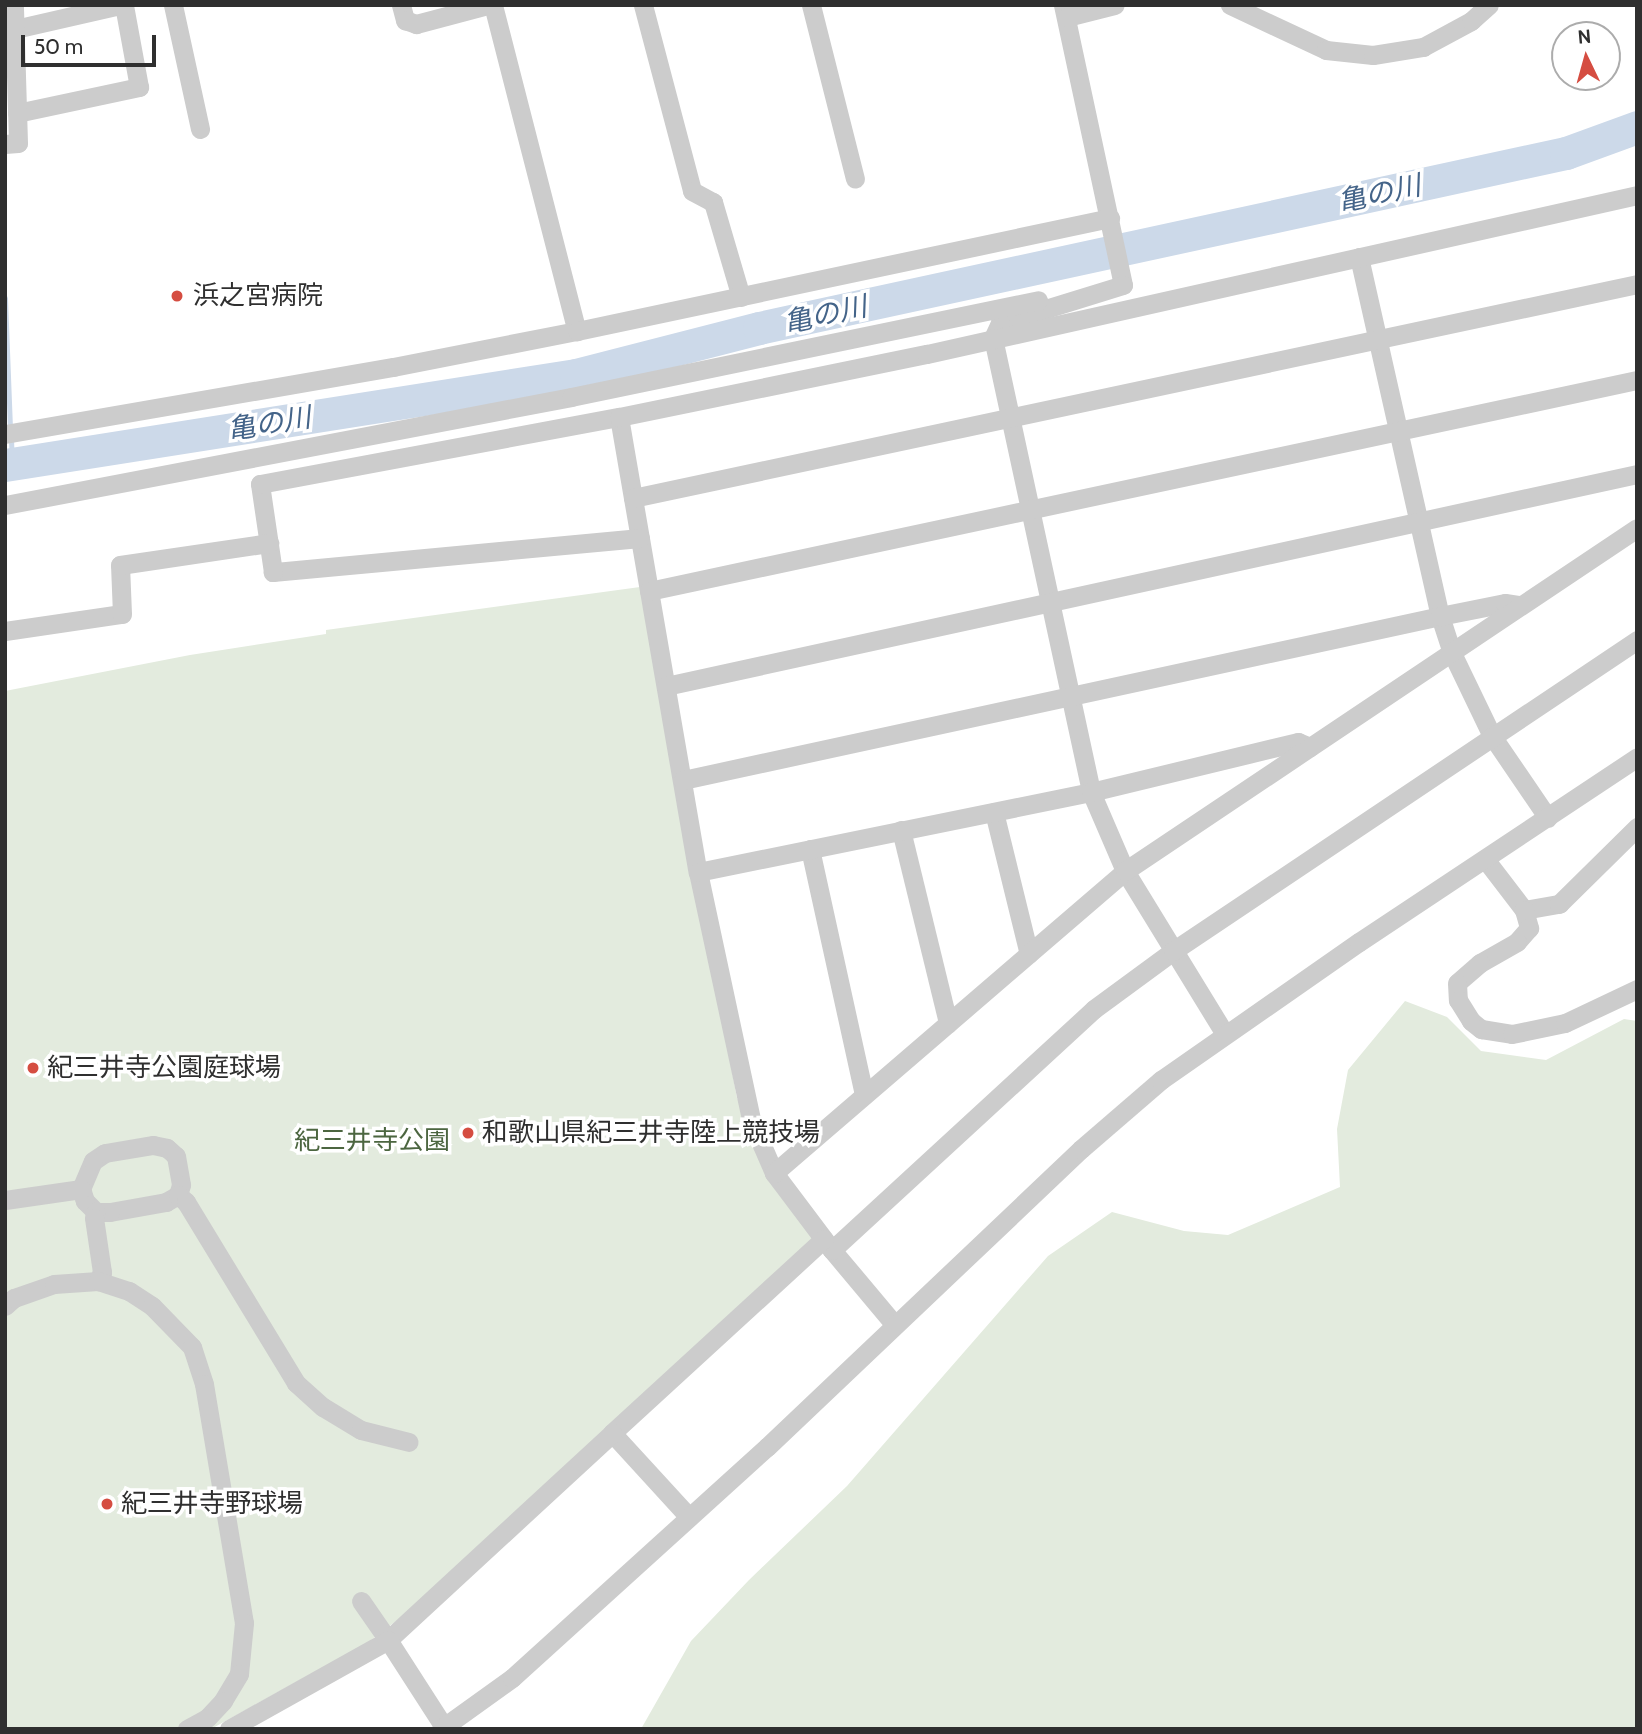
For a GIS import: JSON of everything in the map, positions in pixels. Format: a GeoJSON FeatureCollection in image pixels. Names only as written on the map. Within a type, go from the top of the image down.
{"type":"FeatureCollection","features":[{"type":"Feature","properties":{"kind":"street"},"geometry":{"type":"LineString","coordinates":[[6,144],[18,143],[14,5]]}},
{"type":"Feature","properties":{"kind":"street"},"geometry":{"type":"LineString","coordinates":[[15,29],[122,5],[139,87],[17,113]]}},
{"type":"Feature","properties":{"kind":"street"},"geometry":{"type":"LineString","coordinates":[[173,5],[200,129]]}},
{"type":"Feature","properties":{"kind":"street"},"geometry":{"type":"LineString","coordinates":[[401,5],[405,20],[416,24],[491,5],[577,331]]}},
{"type":"Feature","properties":{"kind":"street"},"geometry":{"type":"LineString","coordinates":[[643,5],[692,191],[713,202],[741,297]]}},
{"type":"Feature","properties":{"kind":"street"},"geometry":{"type":"LineString","coordinates":[[811,5],[855,179]]}},
{"type":"Feature","properties":{"kind":"street"},"geometry":{"type":"LineString","coordinates":[[1115,5],[1065,11],[1123,285],[1000,323],[993,338],[1091,792],[1125,871],[1225,1034]]}},
{"type":"Feature","properties":{"kind":"street"},"geometry":{"type":"LineString","coordinates":[[1230,5],[1326,50],[1373,55],[1423,47],[1471,21],[1489,5]]}},
{"type":"Feature","properties":{"kind":"street"},"geometry":{"type":"LineString","coordinates":[[640,538],[273,572],[260,484],[619,417],[993,338],[1637,195]]}},
{"type":"Feature","properties":{"kind":"street"},"geometry":{"type":"LineString","coordinates":[[11,434],[380,369],[577,331],[1062,226],[1111,224]]}},
{"type":"Feature","properties":{"kind":"street"},"geometry":{"type":"LineString","coordinates":[[1359,257],[1440,616],[1452,653],[1492,736],[1548,818]]}},
{"type":"Feature","properties":{"kind":"street"},"geometry":{"type":"LineString","coordinates":[[633,498],[1637,284]]}},
{"type":"Feature","properties":{"kind":"street"},"geometry":{"type":"LineString","coordinates":[[5,505],[571,397],[1054,297],[1068,304]]}},
{"type":"Feature","properties":{"kind":"street"},"geometry":{"type":"LineString","coordinates":[[649,591],[1637,380]]}},
{"type":"Feature","properties":{"kind":"street"},"geometry":{"type":"LineString","coordinates":[[619,417],[698,872],[751,1121],[774,1173],[894,1324]]}},
{"type":"Feature","properties":{"kind":"street"},"geometry":{"type":"LineString","coordinates":[[666,686],[1637,474]]}},
{"type":"Feature","properties":{"kind":"street"},"geometry":{"type":"LineString","coordinates":[[774,1173],[1125,871],[1637,528]]}},
{"type":"Feature","properties":{"kind":"street"},"geometry":{"type":"LineString","coordinates":[[5,631],[122,614],[120,565],[269,543]]}},
{"type":"Feature","properties":{"kind":"street"},"geometry":{"type":"LineString","coordinates":[[682,780],[1440,616],[1505,603],[1520,605]]}},
{"type":"Feature","properties":{"kind":"street"},"geometry":{"type":"LineString","coordinates":[[229,1729],[388,1640],[612,1433],[1094,1009],[1173,951],[1637,640]]}},
{"type":"Feature","properties":{"kind":"street"},"geometry":{"type":"LineString","coordinates":[[698,872],[1091,792],[1298,743],[1310,747]]}},
{"type":"Feature","properties":{"kind":"street"},"geometry":{"type":"LineString","coordinates":[[361,1601],[442,1728],[512,1678],[689,1517],[1081,1149],[1161,1080],[1225,1034],[1637,757]]}},
{"type":"Feature","properties":{"kind":"street"},"geometry":{"type":"LineString","coordinates":[[994,812],[1029,954]]}},
{"type":"Feature","properties":{"kind":"street"},"geometry":{"type":"LineString","coordinates":[[1524,910],[1559,904],[1637,827]]}},
{"type":"Feature","properties":{"kind":"street"},"geometry":{"type":"LineString","coordinates":[[901,831],[948,1023]]}},
{"type":"Feature","properties":{"kind":"street"},"geometry":{"type":"LineString","coordinates":[[810,849],[864,1095]]}},
{"type":"Feature","properties":{"kind":"street"},"geometry":{"type":"LineString","coordinates":[[1485,859],[1524,910],[1529,928],[1517,942],[1480,963],[1457,983],[1458,1000],[1471,1021],[1481,1030],[1512,1034],[1565,1023],[1637,989]]}},
{"type":"Feature","properties":{"kind":"street"},"geometry":{"type":"LineString","coordinates":[[153,1145],[167,1148],[176,1156],[181,1185],[178,1195],[166,1202],[96,1212],[85,1201],[81,1189],[86,1172],[105,1153],[153,1145]]}},
{"type":"Feature","properties":{"kind":"street"},"geometry":{"type":"LineString","coordinates":[[5,1200],[81,1189]]}},
{"type":"Feature","properties":{"kind":"street"},"geometry":{"type":"LineString","coordinates":[[178,1195],[186,1202],[296,1383],[323,1407],[361,1430],[409,1442]]}},
{"type":"Feature","properties":{"kind":"street"},"geometry":{"type":"LineString","coordinates":[[96,1212],[94,1218],[102,1272],[98,1281]]}},
{"type":"Feature","properties":{"kind":"street"},"geometry":{"type":"LineString","coordinates":[[5,1306],[15,1298],[54,1284],[98,1281],[129,1291],[164,1316],[192,1347],[204,1384],[244,1623],[239,1674],[223,1701],[207,1718],[187,1729]]}},
{"type":"Feature","properties":{"kind":"street"},"geometry":{"type":"LineString","coordinates":[[612,1433],[689,1517]]}},
{"type":"Feature","properties":{"kind":"green space","name":"紀三井寺公園"},"geometry":{"type":"Polygon","coordinates":[[[640,587],[737,1098],[812,1239],[404,1615],[367,1643],[211,1729],[5,1729],[5,691],[190,655],[326,634],[326,630],[640,587]]]}},
{"type":"Feature","properties":{"kind":"green space"},"geometry":{"type":"Polygon","coordinates":[[[1405,1001],[1447,1017],[1481,1051],[1546,1060],[1624,1019],[1637,1021],[1637,1729],[641,1729],[691,1641],[749,1580],[847,1486],[1048,1256],[1112,1212],[1184,1231],[1228,1235],[1340,1187],[1337,1129],[1348,1070],[1405,1001]]]}},
{"type":"Feature","properties":{"kind":"waterway","name":"亀の川"},"geometry":{"type":"LineString","coordinates":[[5,465],[576,375],[759,328],[1566,153],[1637,127]]}},
{"type":"Feature","properties":{"kind":"waterway"},"geometry":{"type":"LineString","coordinates":[[5,298],[10,428]]}},
{"type":"Feature","properties":{"kind":"waterway"},"geometry":{"type":"LineString","coordinates":[[11,438],[12,464]]}},
{"type":"Feature","properties":{"kind":"place","name":"浜之宮病院"},"geometry":{"type":"Point","coordinates":[177,296]}},
{"type":"Feature","properties":{"kind":"place","name":"紀三井寺公園庭球場"},"geometry":{"type":"Point","coordinates":[33,1068]}},
{"type":"Feature","properties":{"kind":"place","name":"和歌山県紀三井寺陸上競技場"},"geometry":{"type":"Point","coordinates":[468,1133]}},
{"type":"Feature","properties":{"kind":"place","name":"紀三井寺野球場"},"geometry":{"type":"Point","coordinates":[107,1504]}}]}
